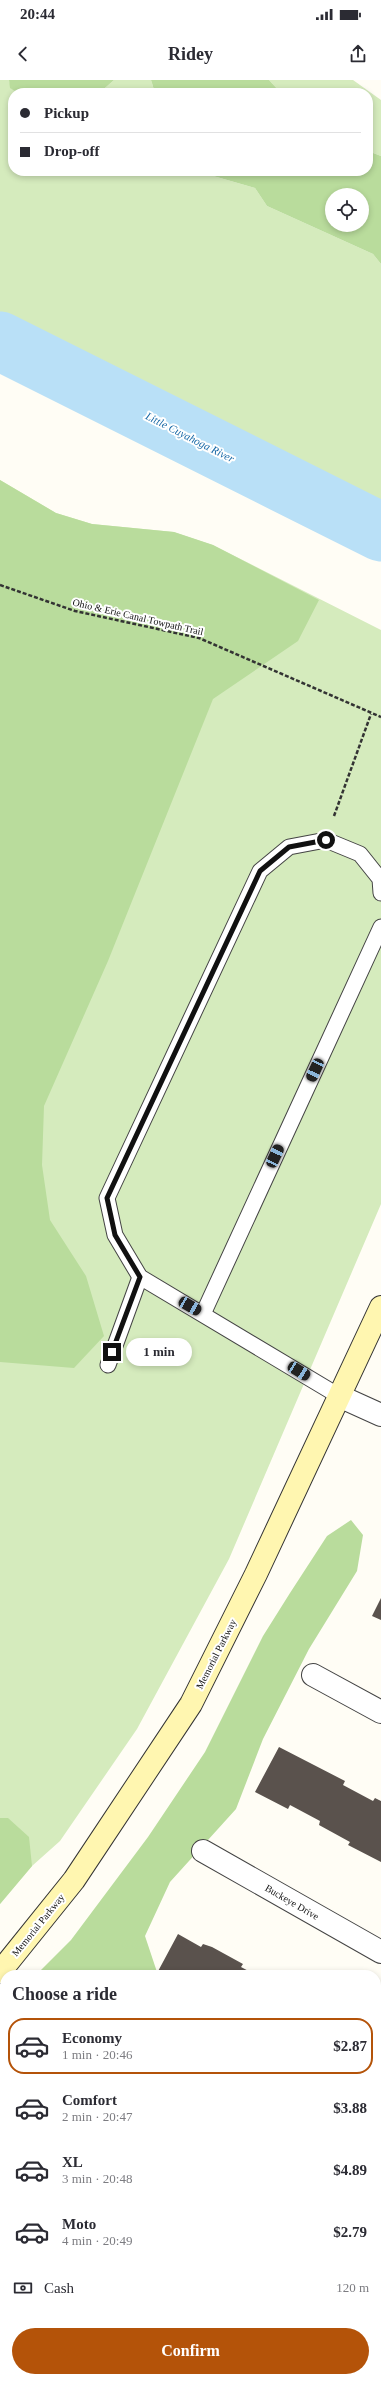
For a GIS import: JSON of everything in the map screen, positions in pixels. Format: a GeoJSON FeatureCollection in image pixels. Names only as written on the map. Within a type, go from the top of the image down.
{"type":"FeatureCollection","features":[{"type":"Feature","properties":{"kind":"main road","name":"Memorial Parkway"},"geometry":{"type":"LineString","coordinates":[[2,1970],[74,1880],[191,1704],[256,1574],[381,1307]]}},
{"type":"Feature","properties":{"kind":"street"},"geometry":{"type":"LineString","coordinates":[[339,1396],[381,1415]]}},
{"type":"Feature","properties":{"kind":"street"},"geometry":{"type":"LineString","coordinates":[[313,1675],[381,1712]]}},
{"type":"Feature","properties":{"kind":"street","name":"Buckeye Drive"},"geometry":{"type":"LineString","coordinates":[[203,1851],[381,1952]]}},
{"type":"Feature","properties":{"kind":"lane"},"geometry":{"type":"LineString","coordinates":[[339,1396],[140,1277],[115,1235],[107,1198],[260,871],[289,847],[326,840],[360,854],[380,880],[381,893]]}},
{"type":"Feature","properties":{"kind":"lane"},"geometry":{"type":"LineString","coordinates":[[203,1314],[381,927]]}},
{"type":"Feature","properties":{"kind":"lane"},"geometry":{"type":"LineString","coordinates":[[108,1365],[140,1277]]}},
{"type":"Feature","properties":{"kind":"path","name":"Ohio & Erie Canal Towpath Trail"},"geometry":{"type":"LineString","coordinates":[[0,585],[75,611],[199,638],[371,714],[381,717]]}},
{"type":"Feature","properties":{"kind":"path"},"geometry":{"type":"LineString","coordinates":[[326,840],[371,714]]}},
{"type":"Feature","properties":{"kind":"green space"},"geometry":{"type":"Polygon","coordinates":[[[0,80],[9,80],[11,88],[8,88],[8,176],[213,176],[255,188],[267,206],[373,254],[381,264],[381,505],[112,367],[0,315],[0,80]]]}},
{"type":"Feature","properties":{"kind":"green space"},"geometry":{"type":"Polygon","coordinates":[[[9,80],[114,80],[105,88],[10,88],[9,80]]]}},
{"type":"Feature","properties":{"kind":"green space"},"geometry":{"type":"Polygon","coordinates":[[[114,80],[151,80],[153,88],[105,88],[114,80]]]}},
{"type":"Feature","properties":{"kind":"green space"},"geometry":{"type":"Polygon","coordinates":[[[151,80],[269,80],[276,88],[153,88],[151,80]]]}},
{"type":"Feature","properties":{"kind":"green space"},"geometry":{"type":"Polygon","coordinates":[[[269,80],[353,80],[364,88],[276,88],[269,80]]]}},
{"type":"Feature","properties":{"kind":"green space"},"geometry":{"type":"Polygon","coordinates":[[[373,94],[381,100],[381,156],[373,153],[373,94]]]}},
{"type":"Feature","properties":{"kind":"green space"},"geometry":{"type":"Polygon","coordinates":[[[373,153],[381,156],[381,264],[373,254],[267,206],[255,188],[213,176],[373,176],[373,153]]]}},
{"type":"Feature","properties":{"kind":"green space"},"geometry":{"type":"Polygon","coordinates":[[[0,480],[56,513],[92,524],[174,532],[213,545],[381,630],[381,1204],[229,1559],[137,1729],[60,1841],[32,1866],[0,1904],[0,480]]]}},
{"type":"Feature","properties":{"kind":"green space"},"geometry":{"type":"Polygon","coordinates":[[[0,480],[56,513],[92,524],[174,532],[213,545],[319,600],[298,641],[213,699],[108,961],[44,1106],[42,1165],[50,1220],[86,1276],[104,1336],[74,1368],[0,1362],[0,480]]]}},
{"type":"Feature","properties":{"kind":"green space"},"geometry":{"type":"Polygon","coordinates":[[[351,1520],[363,1535],[357,1571],[309,1649],[263,1739],[236,1809],[170,1882],[145,1936],[156,1970],[41,1970],[71,1940],[148,1837],[205,1752],[263,1636],[327,1536],[351,1520]]]}},
{"type":"Feature","properties":{"kind":"green space"},"geometry":{"type":"Polygon","coordinates":[[[0,1818],[8,1818],[29,1837],[32,1866],[0,1904],[0,1818]]]}},
{"type":"Feature","properties":{"kind":"building"},"geometry":{"type":"Polygon","coordinates":[[[381,1598],[381,1620],[372,1616],[381,1598]]]}},
{"type":"Feature","properties":{"kind":"building"},"geometry":{"type":"Polygon","coordinates":[[[279,1747],[345,1781],[343,1785],[373,1801],[375,1798],[381,1801],[381,1862],[348,1845],[350,1842],[319,1825],[320,1821],[290,1805],[288,1809],[255,1792],[279,1747]]]}},
{"type":"Feature","properties":{"kind":"building"},"geometry":{"type":"Polygon","coordinates":[[[178,1934],[201,1947],[203,1944],[212,1947],[243,1964],[241,1967],[247,1970],[159,1970],[178,1934]]]}},
{"type":"Feature","properties":{"kind":"waterway","name":"Little Cuyahoga River"},"geometry":{"type":"LineString","coordinates":[[0,341],[381,532]]}},
{"type":"Feature","properties":{"kind":"route"},"geometry":{"type":"LineString","coordinates":[[112,1352],[140,1277],[115,1235],[107,1198],[260,871],[289,847],[326,840]]}}]}
